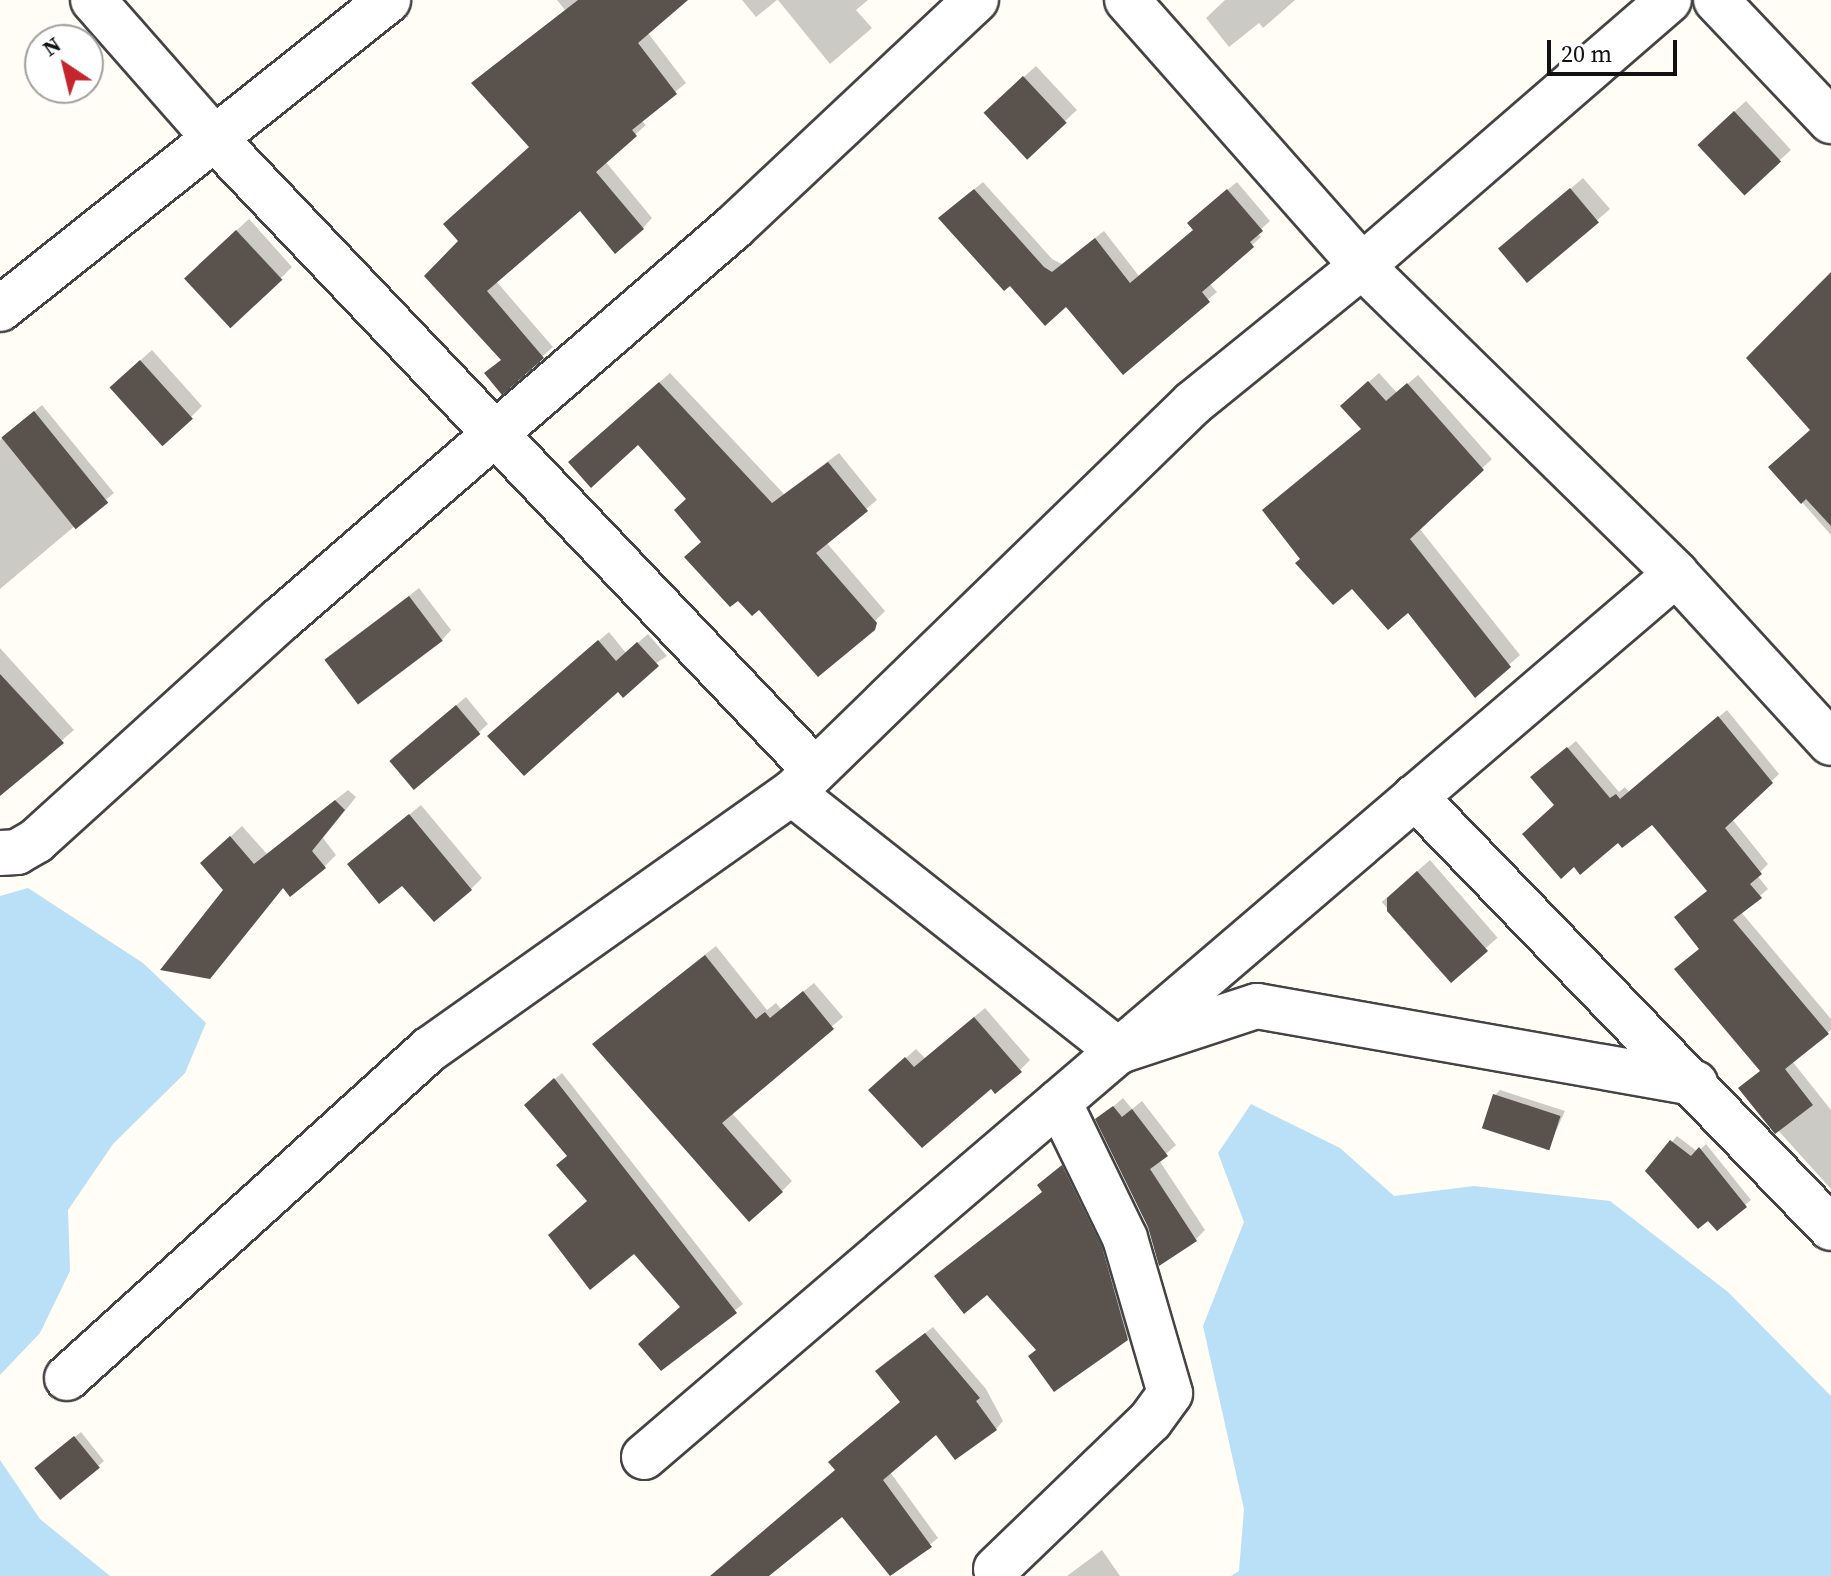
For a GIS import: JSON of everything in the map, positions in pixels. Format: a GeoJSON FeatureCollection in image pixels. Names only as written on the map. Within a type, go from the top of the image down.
{"type":"FeatureCollection","features":[{"type":"Feature","properties":{"kind":"street"},"geometry":{"type":"LineString","coordinates":[[93,0],[217,141],[499,435],[804,782],[1119,1051]]}},
{"type":"Feature","properties":{"kind":"street"},"geometry":{"type":"LineString","coordinates":[[0,309],[217,141],[388,0]]}},
{"type":"Feature","properties":{"kind":"street"},"geometry":{"type":"LineString","coordinates":[[0,853],[17,852],[36,841],[281,619],[499,435],[734,227],[976,0]]}},
{"type":"Feature","properties":{"kind":"street"},"geometry":{"type":"LineString","coordinates":[[1127,0],[1362,266],[1676,574],[1831,743]]}},
{"type":"Feature","properties":{"kind":"street"},"geometry":{"type":"LineString","coordinates":[[67,1378],[430,1049],[804,782],[1193,403],[1362,266],[1669,0]]}},
{"type":"Feature","properties":{"kind":"street"},"geometry":{"type":"LineString","coordinates":[[1716,0],[1831,121]]}},
{"type":"Feature","properties":{"kind":"street"},"geometry":{"type":"LineString","coordinates":[[644,1457],[1676,574]]}},
{"type":"Feature","properties":{"kind":"street"},"geometry":{"type":"LineString","coordinates":[[1415,797],[1830,1226]]}},
{"type":"Feature","properties":{"kind":"street"},"geometry":{"type":"LineString","coordinates":[[1119,1051],[1257,1006],[1695,1083]]}},
{"type":"Feature","properties":{"kind":"street"},"geometry":{"type":"LineString","coordinates":[[996,1569],[1150,1421],[1170,1393],[1125,1238],[1059,1102]]}},
{"type":"Feature","properties":{"kind":"water"},"geometry":{"type":"Polygon","coordinates":[[[28,888],[143,963],[206,1023],[185,1073],[113,1144],[68,1210],[70,1271],[40,1333],[0,1375],[0,896],[28,888]]]}},
{"type":"Feature","properties":{"kind":"water"},"geometry":{"type":"Polygon","coordinates":[[[1251,1104],[1340,1148],[1394,1196],[1474,1186],[1610,1201],[1728,1292],[1831,1396],[1831,1576],[1231,1576],[1239,1571],[1244,1509],[1203,1326],[1244,1222],[1218,1153],[1251,1104]]]}},
{"type":"Feature","properties":{"kind":"water"},"geometry":{"type":"Polygon","coordinates":[[[0,1460],[40,1519],[110,1576],[0,1576],[0,1460]]]}},
{"type":"Feature","properties":{"kind":"building"},"geometry":{"type":"Polygon","coordinates":[[[578,0],[688,0],[638,43],[677,94],[632,130],[637,136],[596,172],[644,229],[615,254],[580,211],[487,291],[544,358],[502,395],[484,373],[501,360],[424,276],[458,241],[443,224],[529,147],[471,83],[578,0]]]}},
{"type":"Feature","properties":{"kind":"building"},"geometry":{"type":"Polygon","coordinates":[[[1023,76],[1067,123],[1027,160],[984,113],[1023,76]]]}},
{"type":"Feature","properties":{"kind":"building"},"geometry":{"type":"Polygon","coordinates":[[[1734,111],[1781,161],[1744,196],[1697,145],[1734,111]]]}},
{"type":"Feature","properties":{"kind":"building"},"geometry":{"type":"Polygon","coordinates":[[[1570,188],[1599,222],[1527,283],[1498,248],[1570,188]]]}},
{"type":"Feature","properties":{"kind":"building"},"geometry":{"type":"Polygon","coordinates":[[[974,189],[1044,267],[1052,272],[1095,238],[1130,283],[1193,230],[1187,223],[1227,189],[1263,231],[1250,242],[1254,247],[1202,292],[1210,302],[1123,375],[1066,307],[1045,326],[1010,286],[1004,291],[938,218],[974,189]]]}},
{"type":"Feature","properties":{"kind":"building"},"geometry":{"type":"Polygon","coordinates":[[[236,230],[282,280],[230,328],[184,278],[236,230]]]}},
{"type":"Feature","properties":{"kind":"building"},"geometry":{"type":"Polygon","coordinates":[[[1831,272],[1831,526],[1806,499],[1801,504],[1768,467],[1810,430],[1746,358],[1831,272]]]}},
{"type":"Feature","properties":{"kind":"building"},"geometry":{"type":"Polygon","coordinates":[[[140,360],[193,419],[162,446],[110,387],[140,360]]]}},
{"type":"Feature","properties":{"kind":"building"},"geometry":{"type":"Polygon","coordinates":[[[1368,381],[1386,401],[1407,383],[1484,470],[1410,539],[1511,667],[1475,698],[1408,613],[1388,630],[1352,589],[1333,605],[1295,563],[1300,559],[1262,510],[1361,429],[1340,406],[1368,381]]]}},
{"type":"Feature","properties":{"kind":"building"},"geometry":{"type":"Polygon","coordinates":[[[659,382],[772,503],[828,462],[868,511],[816,553],[877,623],[875,630],[818,677],[759,610],[752,616],[738,601],[730,607],[684,557],[701,542],[674,510],[686,499],[638,445],[591,488],[568,462],[659,382]]]}},
{"type":"Feature","properties":{"kind":"building"},"geometry":{"type":"Polygon","coordinates":[[[34,411],[108,503],[76,529],[1,437],[34,411]]]}},
{"type":"Feature","properties":{"kind":"building"},"geometry":{"type":"Polygon","coordinates":[[[409,596],[443,641],[358,705],[324,660],[409,596]]]}},
{"type":"Feature","properties":{"kind":"building"},"geometry":{"type":"Polygon","coordinates":[[[598,640],[616,661],[637,642],[659,666],[623,698],[618,692],[524,776],[487,736],[598,640]]]}},
{"type":"Feature","properties":{"kind":"building"},"geometry":{"type":"Polygon","coordinates":[[[0,674],[64,743],[0,796],[0,674]]]}},
{"type":"Feature","properties":{"kind":"building"},"geometry":{"type":"Polygon","coordinates":[[[456,705],[480,734],[414,790],[389,761],[456,705]]]}},
{"type":"Feature","properties":{"kind":"building"},"geometry":{"type":"Polygon","coordinates":[[[1718,716],[1773,783],[1725,828],[1762,874],[1750,884],[1762,898],[1733,920],[1829,1034],[1785,1069],[1813,1105],[1775,1134],[1738,1088],[1760,1071],[1674,969],[1699,949],[1674,917],[1707,891],[1659,833],[1652,825],[1622,848],[1618,843],[1580,875],[1574,867],[1561,879],[1522,834],[1554,805],[1530,777],[1567,747],[1610,798],[1616,794],[1620,799],[1718,716]]]}},
{"type":"Feature","properties":{"kind":"building"},"geometry":{"type":"Polygon","coordinates":[[[335,800],[345,810],[312,851],[326,868],[290,897],[283,888],[210,979],[160,970],[223,890],[200,863],[230,836],[254,864],[335,800]]]}},
{"type":"Feature","properties":{"kind":"building"},"geometry":{"type":"Polygon","coordinates":[[[409,814],[472,890],[434,922],[402,886],[379,904],[347,864],[409,814]]]}},
{"type":"Feature","properties":{"kind":"building"},"geometry":{"type":"Polygon","coordinates":[[[1417,871],[1488,951],[1451,983],[1387,911],[1387,898],[1417,871]]]}},
{"type":"Feature","properties":{"kind":"building"},"geometry":{"type":"Polygon","coordinates":[[[705,955],[756,1019],[765,1012],[770,1018],[803,991],[834,1029],[722,1123],[783,1192],[749,1222],[592,1044],[705,955]]]}},
{"type":"Feature","properties":{"kind":"building"},"geometry":{"type":"Polygon","coordinates":[[[974,1017],[1022,1072],[995,1094],[991,1089],[922,1148],[868,1090],[905,1057],[914,1067],[974,1017]]]}},
{"type":"Feature","properties":{"kind":"building"},"geometry":{"type":"Polygon","coordinates":[[[554,1078],[737,1313],[661,1371],[638,1344],[680,1307],[634,1254],[590,1290],[548,1235],[587,1201],[556,1165],[567,1156],[524,1105],[554,1078]]]}},
{"type":"Feature","properties":{"kind":"building"},"geometry":{"type":"Polygon","coordinates":[[[1493,1094],[1561,1116],[1549,1150],[1482,1128],[1493,1094]]]}},
{"type":"Feature","properties":{"kind":"building"},"geometry":{"type":"Polygon","coordinates":[[[1113,1106],[1122,1117],[1132,1109],[1168,1156],[1150,1169],[1197,1241],[1159,1266],[1148,1227],[1095,1119],[1113,1106]]]}},
{"type":"Feature","properties":{"kind":"building"},"geometry":{"type":"Polygon","coordinates":[[[1670,1140],[1691,1156],[1699,1147],[1747,1207],[1717,1231],[1708,1221],[1698,1229],[1645,1171],[1670,1140]]]}},
{"type":"Feature","properties":{"kind":"building"},"geometry":{"type":"Polygon","coordinates":[[[1062,1165],[1102,1247],[1128,1340],[1054,1392],[1028,1356],[1036,1350],[987,1295],[964,1314],[934,1276],[1042,1192],[1037,1185],[1062,1165]]]}},
{"type":"Feature","properties":{"kind":"building"},"geometry":{"type":"Polygon","coordinates":[[[925,1333],[980,1398],[976,1401],[997,1430],[955,1460],[936,1435],[883,1480],[932,1547],[890,1576],[842,1517],[769,1576],[710,1576],[835,1470],[828,1462],[900,1402],[875,1371],[925,1333]]]}},
{"type":"Feature","properties":{"kind":"building"},"geometry":{"type":"Polygon","coordinates":[[[74,1436],[100,1468],[60,1500],[34,1468],[74,1436]]]}}]}
